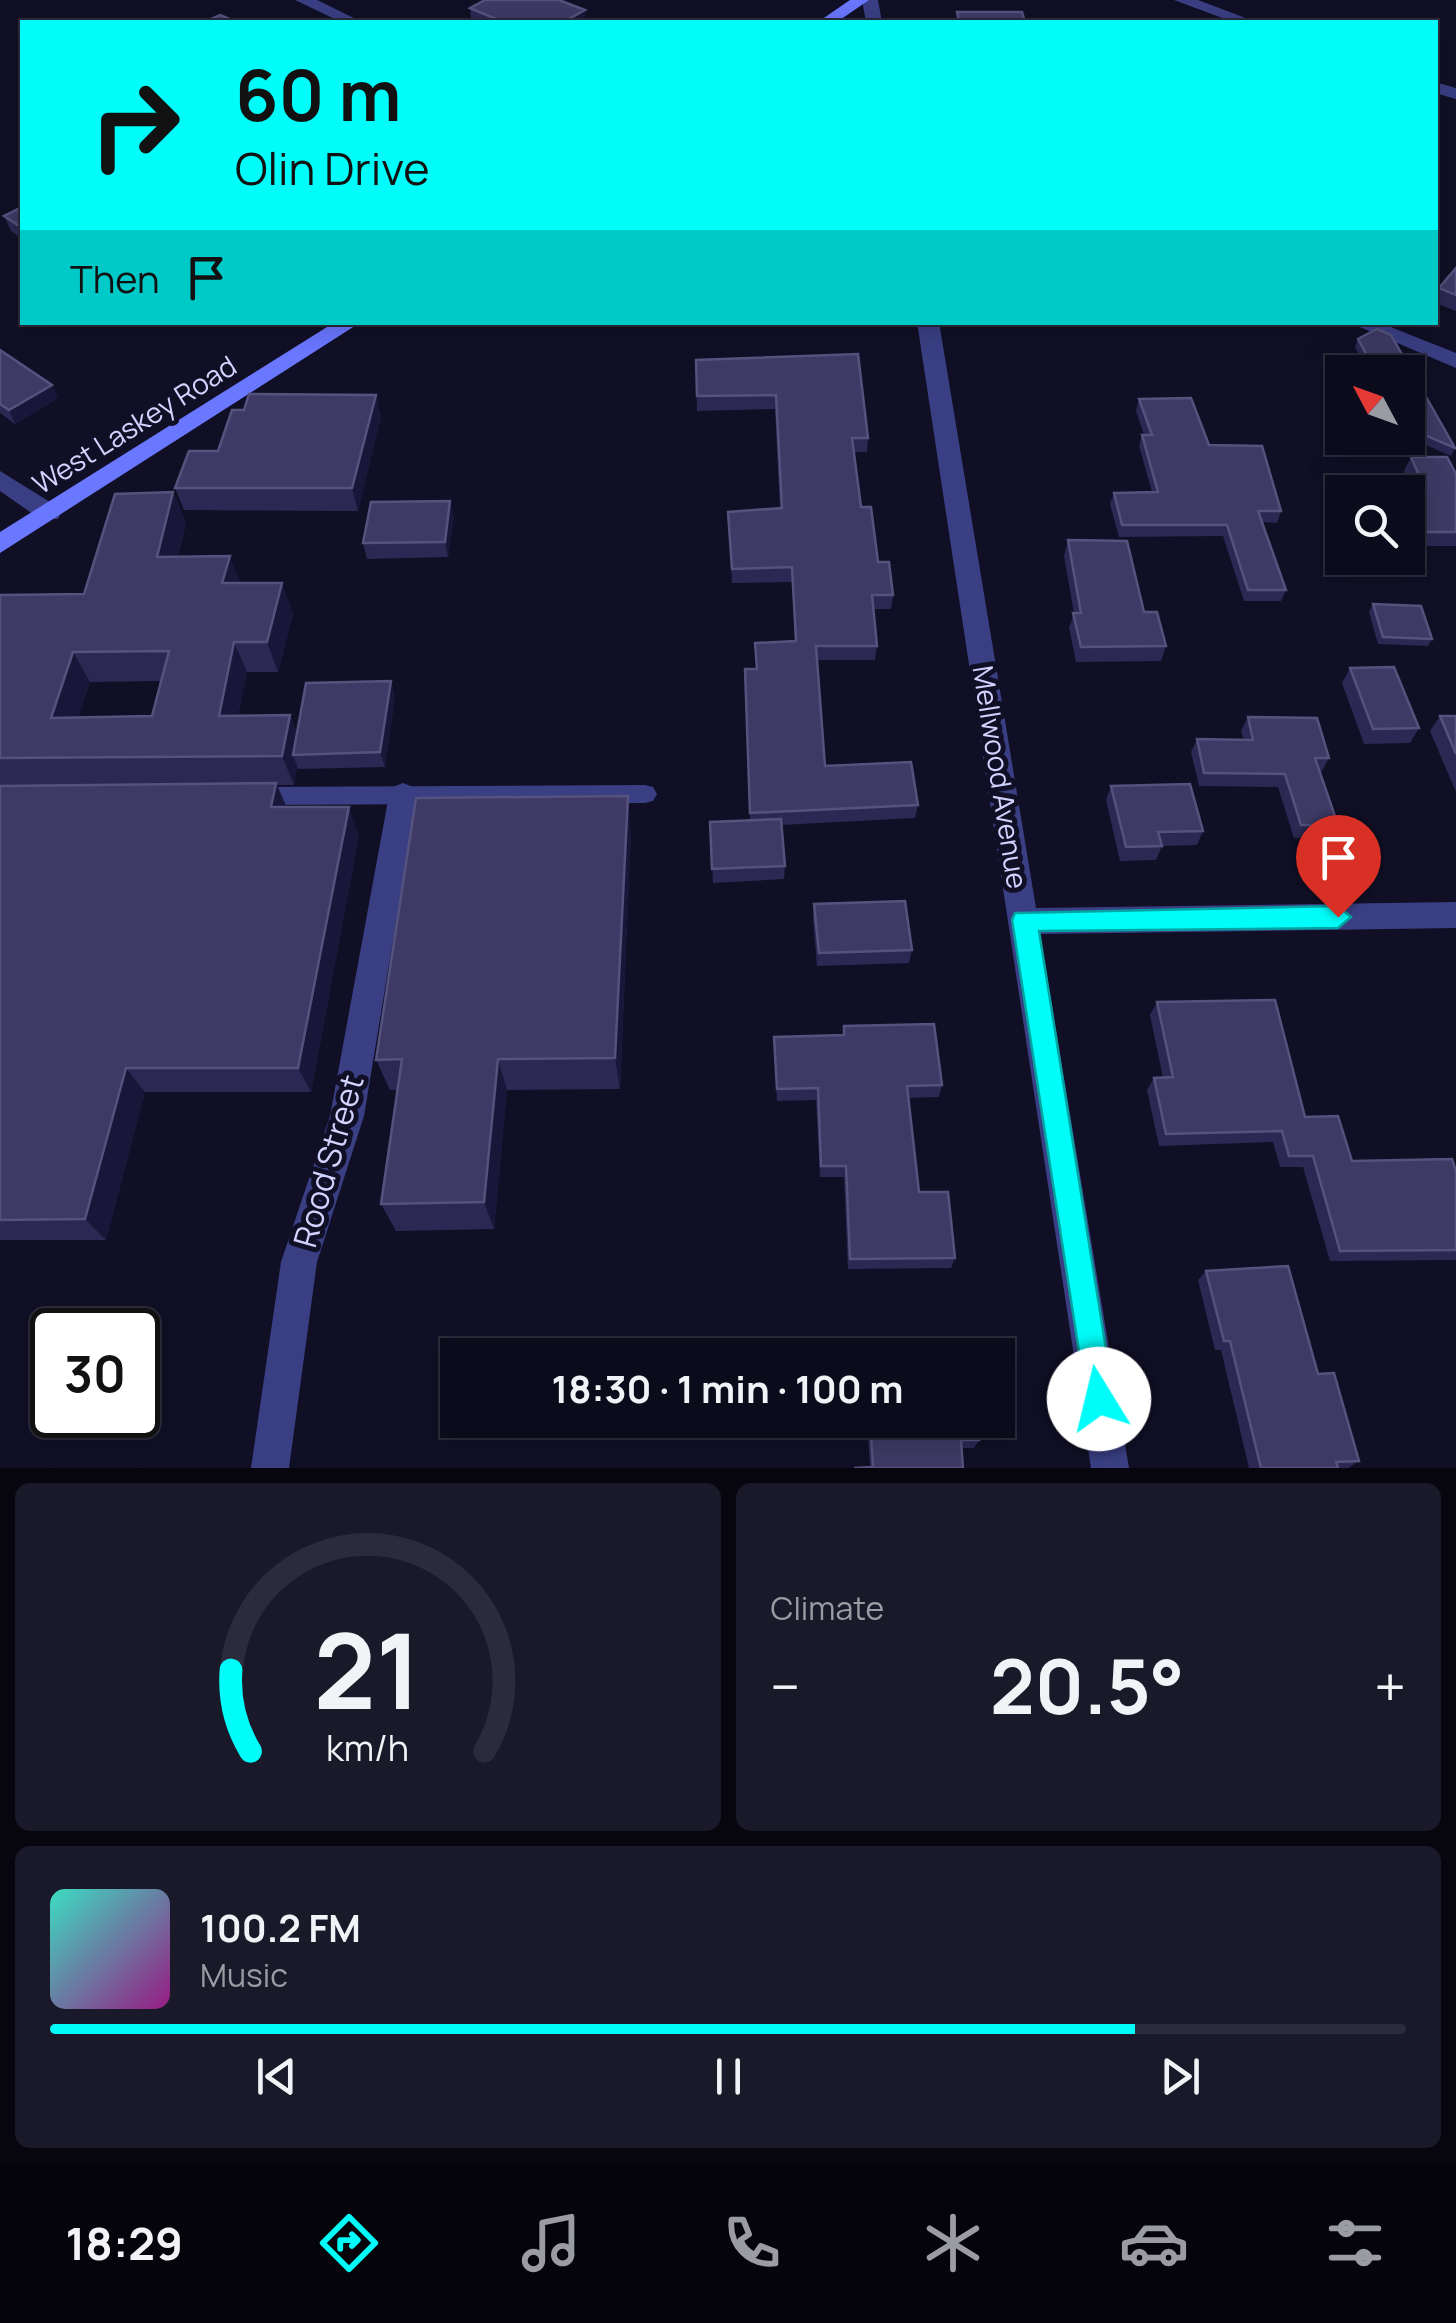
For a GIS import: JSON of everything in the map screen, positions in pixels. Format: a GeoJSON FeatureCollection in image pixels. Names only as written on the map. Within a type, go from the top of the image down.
{"type":"FeatureCollection","features":[{"type":"Feature","properties":{"kind":"main road"},"geometry":{"type":"LineString","coordinates":[[829,20],[861,0]]}},
{"type":"Feature","properties":{"kind":"main road","name":"West Laskey Road"},"geometry":{"type":"LineString","coordinates":[[0,544],[345,325]]}},
{"type":"Feature","properties":{"kind":"street"},"geometry":{"type":"LineString","coordinates":[[303,0],[349,20]]}},
{"type":"Feature","properties":{"kind":"street"},"geometry":{"type":"LineString","coordinates":[[1182,0],[1242,20]]}},
{"type":"Feature","properties":{"kind":"street","name":"Mellwood Avenue"},"geometry":{"type":"LineString","coordinates":[[928,325],[1110,1468]]}},
{"type":"Feature","properties":{"kind":"street"},"geometry":{"type":"LineString","coordinates":[[1366,325],[1456,360]]}},
{"type":"Feature","properties":{"kind":"street"},"geometry":{"type":"LineString","coordinates":[[0,479],[49,513]]}},
{"type":"Feature","properties":{"kind":"street","name":"Rood Street"},"geometry":{"type":"LineString","coordinates":[[270,1468],[300,1262],[347,1116],[403,795]]}},
{"type":"Feature","properties":{"kind":"street"},"geometry":{"type":"LineString","coordinates":[[1024,920],[1456,915]]}},
{"type":"Feature","properties":{"kind":"lane"},"geometry":{"type":"LineString","coordinates":[[229,796],[645,794]]}},
{"type":"Feature","properties":{"kind":"building"},"geometry":{"type":"Polygon","coordinates":[[[485,0],[559,0],[585,10],[567,20],[498,20],[470,8],[485,0]]]}},
{"type":"Feature","properties":{"kind":"building"},"geometry":{"type":"Polygon","coordinates":[[[957,12],[1022,12],[1024,20],[959,20],[957,12]]]}},
{"type":"Feature","properties":{"kind":"building"},"geometry":{"type":"Polygon","coordinates":[[[20,208],[20,227],[4,216],[20,208]]]}},
{"type":"Feature","properties":{"kind":"building"},"geometry":{"type":"Polygon","coordinates":[[[1456,268],[1456,295],[1439,288],[1456,268]]]}},
{"type":"Feature","properties":{"kind":"building"},"geometry":{"type":"Polygon","coordinates":[[[1377,329],[1391,335],[1402,355],[1367,355],[1358,339],[1377,329]]]}},
{"type":"Feature","properties":{"kind":"building"},"geometry":{"type":"Polygon","coordinates":[[[0,350],[52,385],[9,410],[0,404],[0,350]]]}},
{"type":"Feature","properties":{"kind":"building"},"geometry":{"type":"Polygon","coordinates":[[[858,354],[868,438],[852,438],[861,507],[871,507],[878,562],[889,562],[893,595],[872,595],[877,646],[816,646],[825,766],[911,762],[918,805],[750,813],[745,669],[757,669],[755,643],[796,641],[792,567],[732,569],[728,512],[782,508],[776,395],[697,396],[696,360],[858,354]]]}},
{"type":"Feature","properties":{"kind":"building"},"geometry":{"type":"Polygon","coordinates":[[[249,394],[376,395],[352,488],[175,488],[189,451],[218,451],[232,410],[244,410],[249,394]]]}},
{"type":"Feature","properties":{"kind":"building"},"geometry":{"type":"Polygon","coordinates":[[[1425,395],[1455,448],[1425,435],[1425,395]]]}},
{"type":"Feature","properties":{"kind":"building"},"geometry":{"type":"Polygon","coordinates":[[[1191,398],[1209,445],[1262,446],[1281,511],[1258,511],[1286,590],[1248,590],[1227,525],[1122,525],[1114,493],[1158,492],[1142,435],[1152,435],[1139,399],[1191,398]]]}},
{"type":"Feature","properties":{"kind":"building"},"geometry":{"type":"Polygon","coordinates":[[[1411,457],[1447,457],[1456,474],[1456,532],[1425,532],[1425,475],[1419,475],[1411,457]]]}},
{"type":"Feature","properties":{"kind":"building"},"geometry":{"type":"Polygon","coordinates":[[[173,492],[157,557],[230,556],[222,583],[282,583],[267,642],[234,642],[219,716],[290,715],[282,756],[0,758],[0,595],[84,594],[115,494],[173,492]],[[169,651],[73,652],[51,718],[152,716],[169,651]]]}},
{"type":"Feature","properties":{"kind":"building"},"geometry":{"type":"Polygon","coordinates":[[[450,501],[445,542],[363,543],[371,502],[450,501]]]}},
{"type":"Feature","properties":{"kind":"building"},"geometry":{"type":"Polygon","coordinates":[[[1068,540],[1127,541],[1144,612],[1157,612],[1166,646],[1081,647],[1073,613],[1081,613],[1068,540]]]}},
{"type":"Feature","properties":{"kind":"building"},"geometry":{"type":"Polygon","coordinates":[[[1373,604],[1421,606],[1432,639],[1383,637],[1373,604]]]}},
{"type":"Feature","properties":{"kind":"building"},"geometry":{"type":"Polygon","coordinates":[[[1394,667],[1419,728],[1373,729],[1350,668],[1394,667]]]}},
{"type":"Feature","properties":{"kind":"building"},"geometry":{"type":"Polygon","coordinates":[[[391,681],[380,752],[293,755],[306,683],[391,681]]]}},
{"type":"Feature","properties":{"kind":"building"},"geometry":{"type":"Polygon","coordinates":[[[1440,716],[1456,716],[1456,754],[1440,716]]]}},
{"type":"Feature","properties":{"kind":"building"},"geometry":{"type":"Polygon","coordinates":[[[1248,717],[1317,718],[1329,758],[1315,758],[1338,825],[1301,825],[1285,774],[1204,773],[1197,739],[1253,740],[1248,717]]]}},
{"type":"Feature","properties":{"kind":"building"},"geometry":{"type":"Polygon","coordinates":[[[276,783],[271,807],[349,807],[298,1068],[126,1068],[85,1219],[0,1220],[0,786],[276,783]]]}},
{"type":"Feature","properties":{"kind":"building"},"geometry":{"type":"Polygon","coordinates":[[[1190,784],[1203,831],[1158,832],[1162,846],[1126,847],[1111,786],[1190,784]]]}},
{"type":"Feature","properties":{"kind":"building"},"geometry":{"type":"Polygon","coordinates":[[[628,796],[615,1058],[498,1059],[484,1202],[381,1204],[402,1059],[376,1060],[416,798],[628,796]]]}},
{"type":"Feature","properties":{"kind":"building"},"geometry":{"type":"Polygon","coordinates":[[[781,819],[785,866],[712,869],[710,822],[781,819]]]}},
{"type":"Feature","properties":{"kind":"building"},"geometry":{"type":"Polygon","coordinates":[[[905,901],[912,950],[819,953],[814,904],[905,901]]]}},
{"type":"Feature","properties":{"kind":"building"},"geometry":{"type":"Polygon","coordinates":[[[1275,1000],[1305,1117],[1338,1116],[1352,1161],[1452,1159],[1456,1171],[1456,1250],[1340,1251],[1313,1156],[1289,1156],[1282,1131],[1166,1134],[1154,1078],[1173,1077],[1157,1002],[1275,1000]]]}},
{"type":"Feature","properties":{"kind":"building"},"geometry":{"type":"Polygon","coordinates":[[[934,1024],[942,1085],[907,1086],[919,1192],[948,1192],[955,1258],[850,1259],[846,1166],[821,1166],[818,1088],[777,1089],[774,1037],[844,1035],[844,1026],[934,1024]]]}},
{"type":"Feature","properties":{"kind":"building"},"geometry":{"type":"Polygon","coordinates":[[[1288,1266],[1318,1374],[1334,1373],[1359,1461],[1336,1462],[1338,1468],[1261,1468],[1230,1341],[1224,1341],[1206,1271],[1288,1266]]]}},
{"type":"Feature","properties":{"kind":"building"},"geometry":{"type":"Polygon","coordinates":[[[871,1438],[979,1438],[961,1440],[963,1468],[854,1468],[873,1467],[871,1438]]]}},
{"type":"Feature","properties":{"kind":"route"},"geometry":{"type":"LineString","coordinates":[[1099,1399],[1024,920],[1338,917]]}}]}
